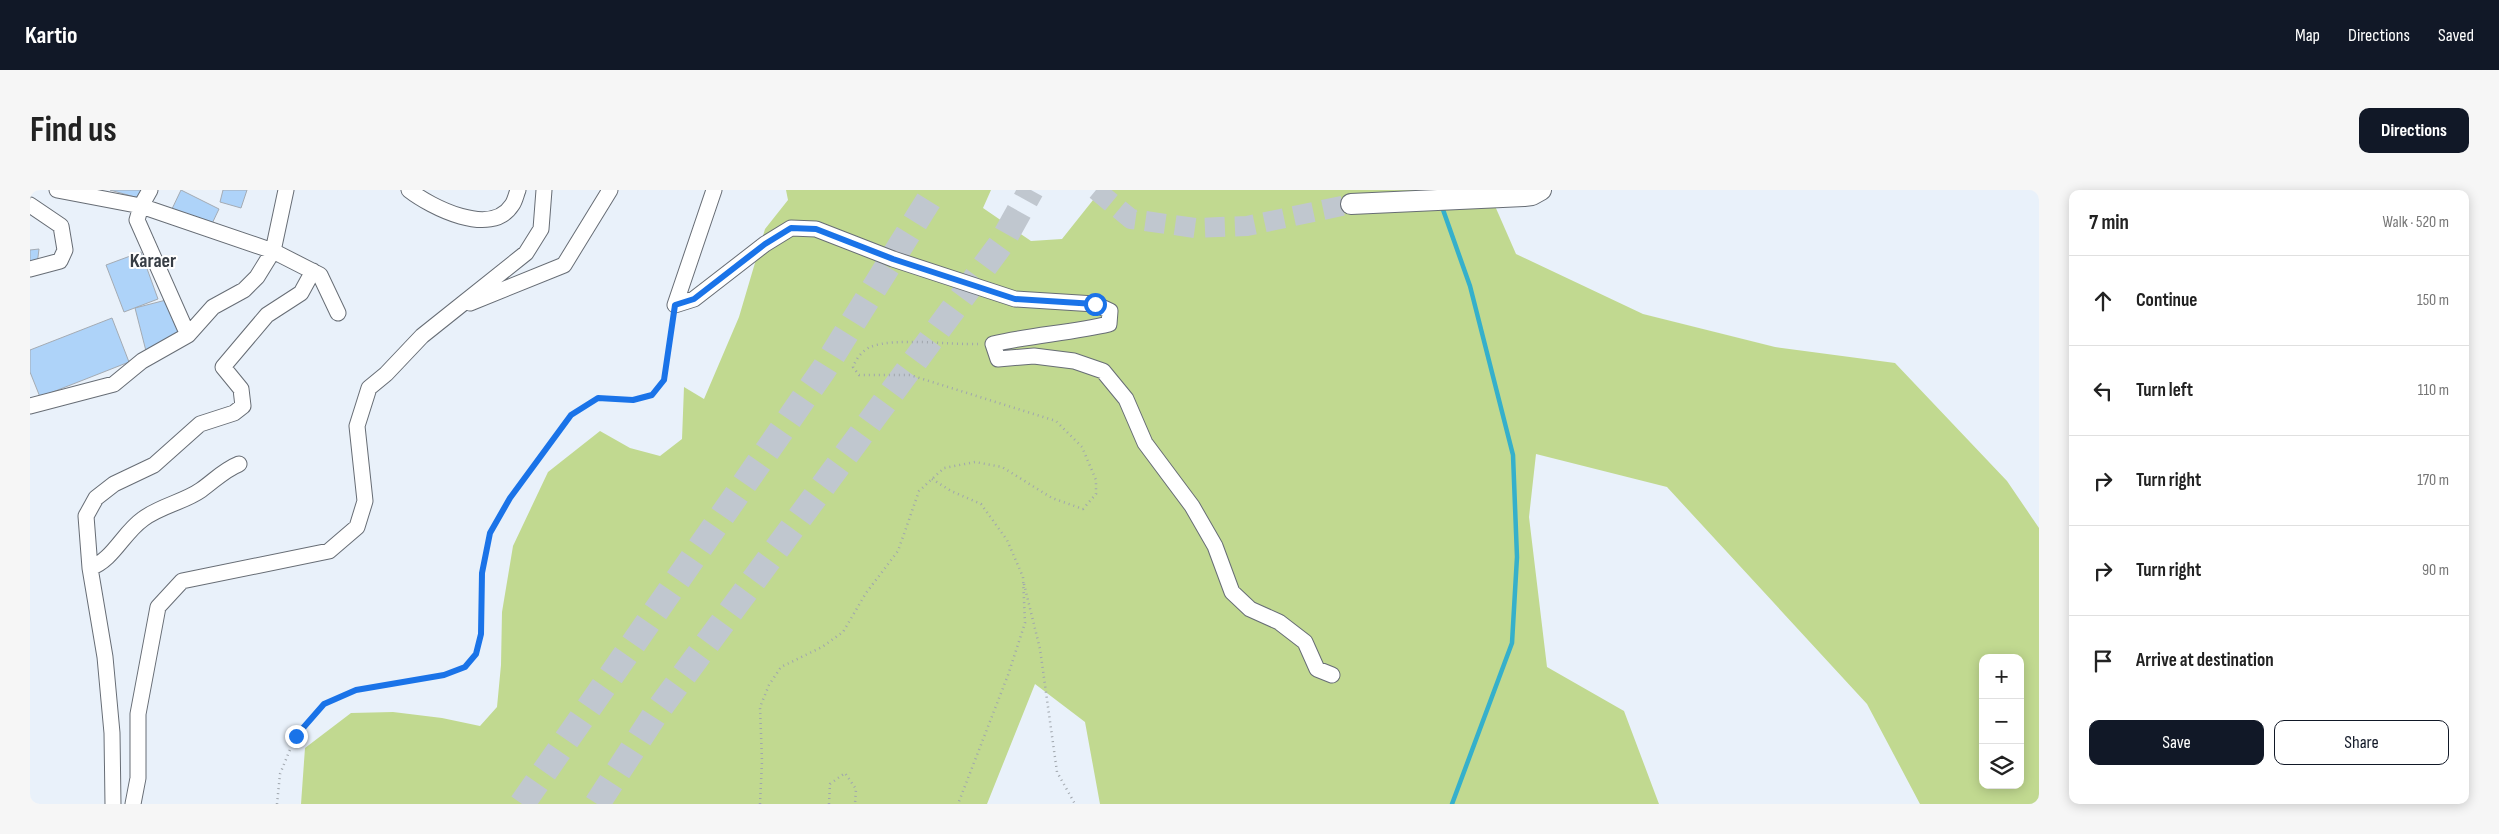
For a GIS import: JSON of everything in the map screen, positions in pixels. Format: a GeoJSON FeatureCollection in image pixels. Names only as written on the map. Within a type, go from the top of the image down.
{"type":"FeatureCollection","features":[{"type":"Feature","properties":{"kind":"street"},"geometry":{"type":"LineString","coordinates":[[57,190],[141,206],[273,251],[320,275],[338,312]]}},
{"type":"Feature","properties":{"kind":"street"},"geometry":{"type":"LineString","coordinates":[[150,190],[141,206],[137,220],[188,335]]}},
{"type":"Feature","properties":{"kind":"street"},"geometry":{"type":"LineString","coordinates":[[30,406],[114,384],[142,361],[188,335],[213,308],[244,290],[258,277],[273,251],[286,190]]}},
{"type":"Feature","properties":{"kind":"street"},"geometry":{"type":"LineString","coordinates":[[409,190],[425,202],[459,216],[484,220],[498,217],[512,206],[518,190]]}},
{"type":"Feature","properties":{"kind":"street"},"geometry":{"type":"LineString","coordinates":[[133,804],[138,778],[138,714],[158,608],[182,581],[330,551],[357,527],[364,501],[357,426],[369,388],[386,374],[422,336],[454,308],[526,253],[541,229],[544,190]]}},
{"type":"Feature","properties":{"kind":"street"},"geometry":{"type":"LineString","coordinates":[[454,308],[564,265],[610,190]]}},
{"type":"Feature","properties":{"kind":"street"},"geometry":{"type":"LineString","coordinates":[[675,305],[714,190]]}},
{"type":"Feature","properties":{"kind":"street"},"geometry":{"type":"LineString","coordinates":[[1350,204],[1525,193]]}},
{"type":"Feature","properties":{"kind":"street"},"geometry":{"type":"LineString","coordinates":[[30,205],[61,226],[65,250],[60,261],[30,268]]}},
{"type":"Feature","properties":{"kind":"street"},"geometry":{"type":"LineString","coordinates":[[675,305],[694,299],[765,244],[791,228],[816,229],[893,259],[1015,299],[1095,304],[1110,311],[1109,324],[1071,332],[1022,337],[993,344],[998,359],[1034,356],[1074,360],[1103,371],[1126,399],[1145,443],[1192,506],[1215,546],[1232,592],[1250,609],[1279,622],[1305,642],[1317,669],[1332,675]]}},
{"type":"Feature","properties":{"kind":"street"},"geometry":{"type":"LineString","coordinates":[[113,804],[112,732],[105,657],[90,568],[86,516],[96,498],[114,484],[154,465],[200,424],[234,413],[244,406],[241,390],[223,367],[267,315],[301,293],[313,271]]}},
{"type":"Feature","properties":{"kind":"street"},"geometry":{"type":"LineString","coordinates":[[90,568],[102,564],[122,539],[142,519],[200,490],[225,470],[239,464]]}},
{"type":"Feature","properties":{"kind":"path"},"geometry":{"type":"LineString","coordinates":[[276,804],[280,774],[296,736],[324,704],[356,690],[444,675],[465,667],[476,654],[481,634],[482,573],[490,533],[510,498],[571,415],[598,398],[633,400],[652,395],[664,380],[675,305]]}},
{"type":"Feature","properties":{"kind":"path"},"geometry":{"type":"LineString","coordinates":[[760,804],[762,761],[760,707],[769,685],[781,667],[822,647],[843,632],[866,594],[898,551],[919,491],[932,479],[944,468],[975,462],[1002,467],[1052,498],[1083,509],[1096,494],[1096,480],[1082,447],[1056,421],[910,375],[860,375],[853,367],[857,357],[870,347],[893,343],[993,344]]}},
{"type":"Feature","properties":{"kind":"path"},"geometry":{"type":"LineString","coordinates":[[932,479],[951,491],[981,504],[1007,540],[1023,577],[1040,649],[1057,772],[1075,804]]}},
{"type":"Feature","properties":{"kind":"path"},"geometry":{"type":"LineString","coordinates":[[958,804],[1008,675],[1025,623],[1023,577]]}},
{"type":"Feature","properties":{"kind":"path"},"geometry":{"type":"LineString","coordinates":[[829,804],[830,784],[845,773],[856,789],[855,804]]}},
{"type":"Feature","properties":{"kind":"green space"},"geometry":{"type":"Polygon","coordinates":[[[786,190],[991,190],[983,208],[1031,241],[1062,239],[1101,190],[1488,190],[1516,254],[1643,314],[1775,347],[1895,363],[2007,481],[2039,528],[2039,804],[1920,804],[1867,704],[1667,487],[1536,454],[1529,517],[1547,667],[1624,711],[1659,804],[1100,804],[1085,722],[1035,684],[987,804],[301,804],[305,748],[351,713],[393,712],[442,718],[480,726],[497,707],[501,665],[502,612],[513,546],[548,472],[600,431],[630,448],[660,456],[682,439],[684,387],[704,399],[739,317],[765,229],[788,200],[786,190]]]}},
{"type":"Feature","properties":{"kind":"building"},"geometry":{"type":"Polygon","coordinates":[[[110,190],[144,190],[142,199],[110,190]]]}},
{"type":"Feature","properties":{"kind":"building"},"geometry":{"type":"Polygon","coordinates":[[[181,190],[219,209],[209,230],[171,211],[181,190]]]}},
{"type":"Feature","properties":{"kind":"building"},"geometry":{"type":"Polygon","coordinates":[[[223,190],[247,190],[241,208],[220,202],[223,190]]]}},
{"type":"Feature","properties":{"kind":"building"},"geometry":{"type":"Polygon","coordinates":[[[39,249],[37,265],[30,267],[30,250],[39,249]]]}},
{"type":"Feature","properties":{"kind":"building"},"geometry":{"type":"Polygon","coordinates":[[[141,252],[158,299],[124,312],[106,265],[141,252]]]}},
{"type":"Feature","properties":{"kind":"building"},"geometry":{"type":"Polygon","coordinates":[[[170,299],[181,343],[146,351],[135,308],[170,299]]]}},
{"type":"Feature","properties":{"kind":"building"},"geometry":{"type":"Polygon","coordinates":[[[112,318],[129,362],[40,397],[30,372],[30,350],[112,318]]]}},
{"type":"Feature","properties":{"kind":"waterway"},"geometry":{"type":"LineString","coordinates":[[1441,204],[1470,286],[1513,455],[1517,557],[1512,643],[1452,804]]}},
{"type":"Feature","properties":{"kind":"tunnel"},"geometry":{"type":"LineString","coordinates":[[522,804],[824,369],[935,190]]}},
{"type":"Feature","properties":{"kind":"tunnel"},"geometry":{"type":"LineString","coordinates":[[597,804],[656,713],[1001,244],[1031,190]]}},
{"type":"Feature","properties":{"kind":"tunnel"},"geometry":{"type":"LineString","coordinates":[[1096,190],[1131,219],[1195,228],[1247,226],[1351,204]]}},
{"type":"Feature","properties":{"kind":"district","name":"Karaer"},"geometry":{"type":"Point","coordinates":[153,261]}},
{"type":"Feature","properties":{"kind":"route"},"geometry":{"type":"LineString","coordinates":[[296,736],[324,704],[356,690],[444,675],[465,667],[476,654],[481,634],[482,573],[490,533],[510,498],[571,415],[598,398],[633,400],[652,395],[664,380],[675,305],[694,299],[765,244],[791,228],[816,229],[893,259],[1015,299],[1095,304]]}}]}
